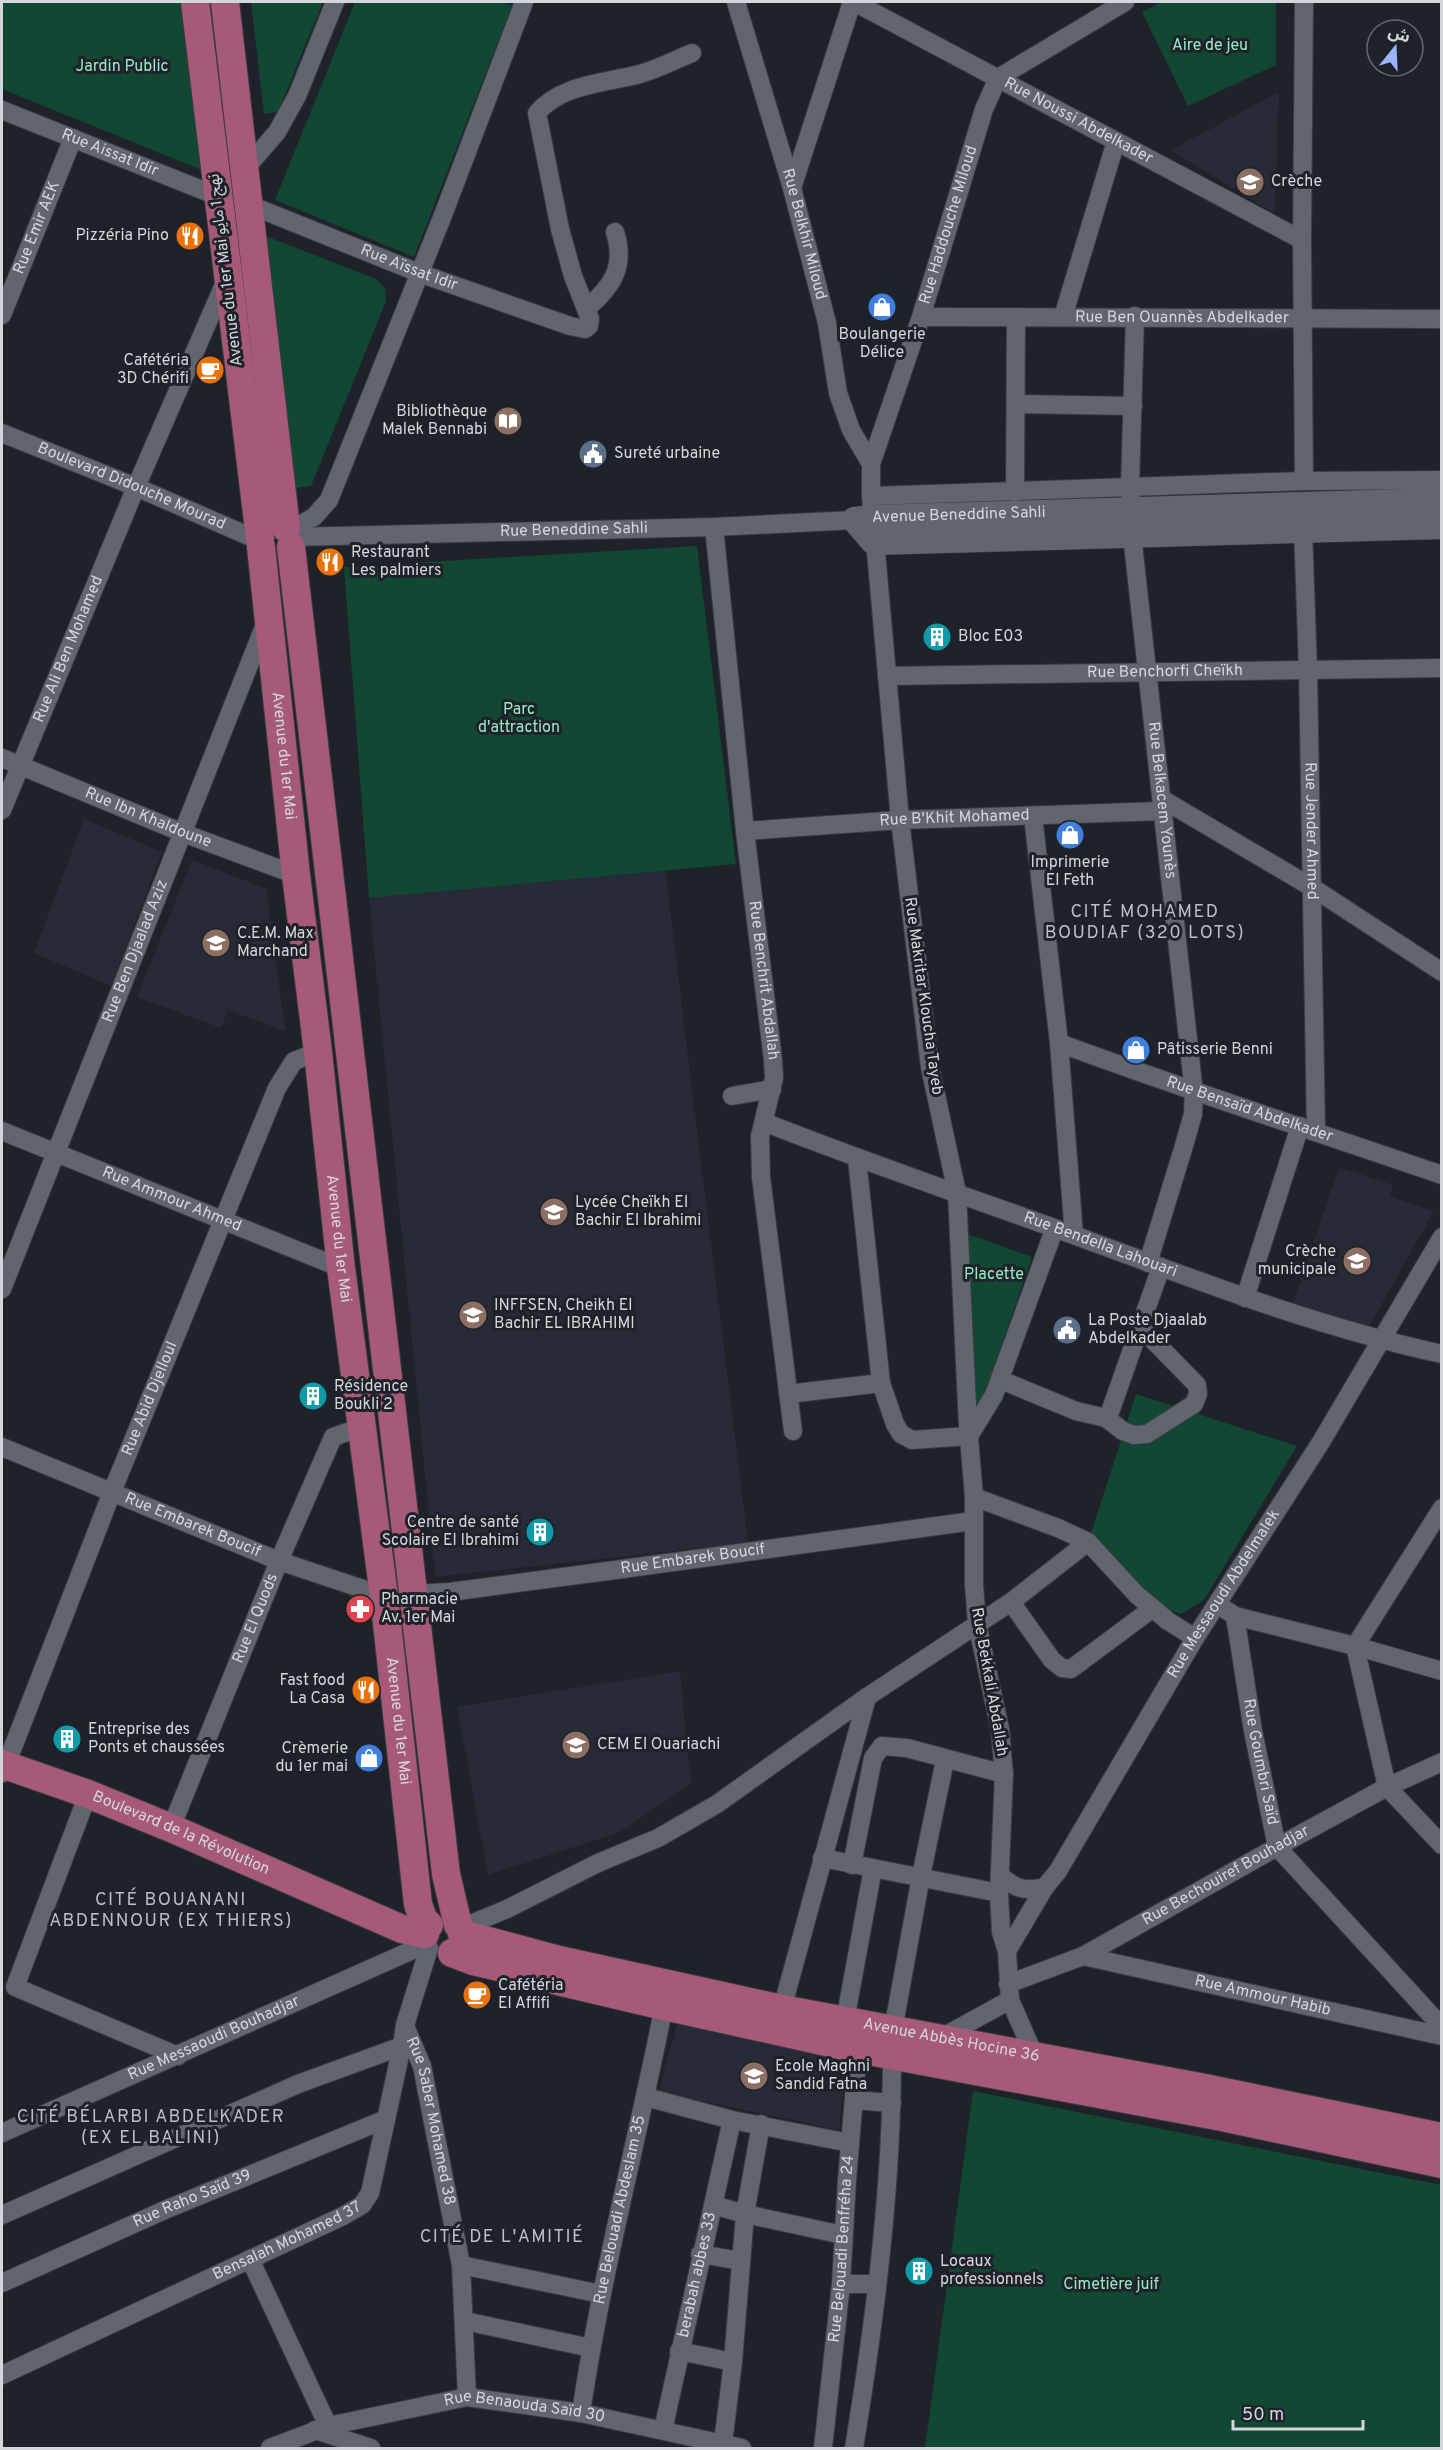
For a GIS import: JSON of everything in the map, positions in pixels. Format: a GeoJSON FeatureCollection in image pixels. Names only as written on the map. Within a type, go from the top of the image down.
{"type":"FeatureCollection","features":[{"type":"Feature","properties":{"kind":"main road","name":"Avenue du 1er Mai نهج 1 مايو"},"geometry":{"type":"LineString","coordinates":[[195,2],[227,279],[277,538]]}},
{"type":"Feature","properties":{"kind":"main road","name":"Avenue du 1er Mai نهج 1 مايو"},"geometry":{"type":"LineString","coordinates":[[225,2],[250,205],[277,538]]}},
{"type":"Feature","properties":{"kind":"main road"},"geometry":{"type":"LineString","coordinates":[[217,196],[250,205]]}},
{"type":"Feature","properties":{"kind":"main road","name":"Avenue du 1er Mai"},"geometry":{"type":"LineString","coordinates":[[277,538],[269,615],[341,1268],[384,1596],[418,1904],[423,1918],[446,1939]]}},
{"type":"Feature","properties":{"kind":"main road","name":"Avenue du 1er Mai"},"geometry":{"type":"LineString","coordinates":[[277,538],[350,1048],[446,1874],[446,1939]]}},
{"type":"Feature","properties":{"kind":"main road"},"geometry":{"type":"LineString","coordinates":[[318,1052],[350,1048]]}},
{"type":"Feature","properties":{"kind":"main road"},"geometry":{"type":"LineString","coordinates":[[362,1427],[394,1423]]}},
{"type":"Feature","properties":{"kind":"main road"},"geometry":{"type":"LineString","coordinates":[[384,1596],[413,1594]]}},
{"type":"Feature","properties":{"kind":"main road","name":"Boulevard de la Révolution"},"geometry":{"type":"LineString","coordinates":[[3,1768],[88,1794],[402,1929],[446,1939]]}},
{"type":"Feature","properties":{"kind":"main road","name":"Avenue Abbès Hocine 36"},"geometry":{"type":"LineString","coordinates":[[446,1939],[664,2006],[858,2049],[941,2038],[1205,2088],[1442,2137]]}},
{"type":"Feature","properties":{"kind":"main road","name":"Avenue Abbès Hocine 36"},"geometry":{"type":"LineString","coordinates":[[446,1939],[559,1960],[846,2021],[893,2043],[1442,2164]]}},
{"type":"Feature","properties":{"kind":"street"},"geometry":{"type":"LineString","coordinates":[[246,168],[277,132],[297,96],[335,2]]}},
{"type":"Feature","properties":{"kind":"street"},"geometry":{"type":"LineString","coordinates":[[277,538],[314,517],[329,500],[524,2]]}},
{"type":"Feature","properties":{"kind":"street","name":"Rue Belkhir Miloud"},"geometry":{"type":"LineString","coordinates":[[736,2],[792,188],[828,323],[838,393],[851,430],[871,464]]}},
{"type":"Feature","properties":{"kind":"street"},"geometry":{"type":"LineString","coordinates":[[792,188],[853,2]]}},
{"type":"Feature","properties":{"kind":"street","name":"Rue Noussi Abdelkader"},"geometry":{"type":"LineString","coordinates":[[853,2],[1302,240]]}},
{"type":"Feature","properties":{"kind":"street"},"geometry":{"type":"LineString","coordinates":[[998,78],[1125,2]]}},
{"type":"Feature","properties":{"kind":"street"},"geometry":{"type":"LineString","coordinates":[[1304,2],[1302,240],[1304,481]]}},
{"type":"Feature","properties":{"kind":"street"},"geometry":{"type":"LineString","coordinates":[[615,232],[620,248],[614,278],[605,294],[586,309],[573,276],[560,229],[537,112],[547,100],[574,89],[642,73],[692,53]]}},
{"type":"Feature","properties":{"kind":"street","name":"Rue Haddouche Miloud"},"geometry":{"type":"LineString","coordinates":[[868,519],[871,464],[921,317],[984,109],[998,78]]}},
{"type":"Feature","properties":{"kind":"street","name":"Rue Aissat Idir"},"geometry":{"type":"LineString","coordinates":[[2,110],[217,196]]}},
{"type":"Feature","properties":{"kind":"street","name":"Rue Emir AEK"},"geometry":{"type":"LineString","coordinates":[[2,315],[73,138]]}},
{"type":"Feature","properties":{"kind":"street"},"geometry":{"type":"LineString","coordinates":[[1063,317],[1116,141]]}},
{"type":"Feature","properties":{"kind":"street","name":"Rue Aïssat Idir"},"geometry":{"type":"LineString","coordinates":[[250,205],[419,273],[570,326],[585,329],[589,326],[590,318],[586,309]]}},
{"type":"Feature","properties":{"kind":"street"},"geometry":{"type":"LineString","coordinates":[[136,487],[227,279]]}},
{"type":"Feature","properties":{"kind":"street","name":"Rue Ben Ouannès Abdelkader"},"geometry":{"type":"LineString","coordinates":[[921,317],[1135,316],[1442,319]]}},
{"type":"Feature","properties":{"kind":"street","name":"Rue Belkacem Younès"},"geometry":{"type":"LineString","coordinates":[[1106,1418],[1110,1415],[1140,1327],[1193,1114],[1194,1092],[1132,535],[1135,316]]}},
{"type":"Feature","properties":{"kind":"street"},"geometry":{"type":"LineString","coordinates":[[1015,492],[1016,317]]}},
{"type":"Feature","properties":{"kind":"street"},"geometry":{"type":"LineString","coordinates":[[1016,404],[1133,406]]}},
{"type":"Feature","properties":{"kind":"street","name":"Boulevard Didouche Mourad"},"geometry":{"type":"LineString","coordinates":[[2,433],[136,487],[277,538]]}},
{"type":"Feature","properties":{"kind":"street","name":"Avenue Beneddine Sahli"},"geometry":{"type":"LineString","coordinates":[[868,519],[1131,499],[1304,481],[1442,480]]}},
{"type":"Feature","properties":{"kind":"street","name":"Rue Ali Ben Mohamed"},"geometry":{"type":"LineString","coordinates":[[2,810],[136,487]]}},
{"type":"Feature","properties":{"kind":"street","name":"Avenue Beneddine Sahli"},"geometry":{"type":"LineString","coordinates":[[868,519],[1015,492],[1131,499],[1442,501]]}},
{"type":"Feature","properties":{"kind":"street","name":"Rue Beneddine Sahli"},"geometry":{"type":"LineString","coordinates":[[277,538],[714,527],[868,519]]}},
{"type":"Feature","properties":{"kind":"street","name":"Avenue Beneddine Sahli"},"geometry":{"type":"LineString","coordinates":[[868,519],[1132,535],[1442,526]]}},
{"type":"Feature","properties":{"kind":"street","name":"Rue Makritar Kloucha Tayeb"},"geometry":{"type":"LineString","coordinates":[[868,519],[887,676],[900,820],[930,1067],[957,1193],[974,1497],[973,1521]]}},
{"type":"Feature","properties":{"kind":"street","name":"Rue Benchrit Abdallah"},"geometry":{"type":"LineString","coordinates":[[714,527],[745,831],[773,1060],[772,1089],[760,1136],[761,1177],[793,1431]]}},
{"type":"Feature","properties":{"kind":"street","name":"Rue Jender Ahmed"},"geometry":{"type":"LineString","coordinates":[[1245,1298],[1308,1129],[1312,888],[1303,529]]}},
{"type":"Feature","properties":{"kind":"street","name":"Rue Ben Djaalad Aziz"},"geometry":{"type":"LineString","coordinates":[[2,1289],[269,615]]}},
{"type":"Feature","properties":{"kind":"street","name":"Rue Benchorfi Cheïkh"},"geometry":{"type":"LineString","coordinates":[[887,676],[1442,668]]}},
{"type":"Feature","properties":{"kind":"street","name":"Rue Ibn Khaldoune"},"geometry":{"type":"LineString","coordinates":[[2,758],[183,833],[296,875]]}},
{"type":"Feature","properties":{"kind":"street"},"geometry":{"type":"LineString","coordinates":[[1163,805],[1312,888],[1442,972]]}},
{"type":"Feature","properties":{"kind":"street","name":"Rue B'Khit Mohamed"},"geometry":{"type":"LineString","coordinates":[[745,831],[900,820],[1033,816],[1163,805]]}},
{"type":"Feature","properties":{"kind":"street"},"geometry":{"type":"LineString","coordinates":[[1033,816],[1059,1043],[1074,1235]]}},
{"type":"Feature","properties":{"kind":"street","name":"Rue Bensaïd Abdelkader"},"geometry":{"type":"LineString","coordinates":[[1059,1043],[1194,1092],[1442,1176]]}},
{"type":"Feature","properties":{"kind":"street","name":"Rue Abid Djelloul"},"geometry":{"type":"LineString","coordinates":[[3,1768],[112,1491],[286,1070],[294,1060],[318,1052]]}},
{"type":"Feature","properties":{"kind":"street"},"geometry":{"type":"LineString","coordinates":[[732,1096],[772,1089]]}},
{"type":"Feature","properties":{"kind":"street","name":"Rue Bendella Lahouari"},"geometry":{"type":"LineString","coordinates":[[764,1122],[857,1159],[1245,1298],[1380,1341],[1442,1354]]}},
{"type":"Feature","properties":{"kind":"street","name":"Rue Ammour Ahmed"},"geometry":{"type":"LineString","coordinates":[[2,1131],[341,1268]]}},
{"type":"Feature","properties":{"kind":"street"},"geometry":{"type":"LineString","coordinates":[[857,1159],[881,1383],[895,1425],[901,1434],[912,1440],[969,1436],[986,1411],[1001,1380],[1054,1230]]}},
{"type":"Feature","properties":{"kind":"street","name":"Rue Messaoudi Abdelmalek"},"geometry":{"type":"LineString","coordinates":[[1007,1952],[1058,1871],[1195,1638],[1321,1442],[1442,1237]]}},
{"type":"Feature","properties":{"kind":"street"},"geometry":{"type":"LineString","coordinates":[[1001,1380],[1076,1411],[1106,1418],[1123,1431],[1134,1435],[1147,1434],[1194,1404],[1198,1394],[1197,1385],[1140,1327]]}},
{"type":"Feature","properties":{"kind":"street"},"geometry":{"type":"LineString","coordinates":[[788,1394],[881,1383]]}},
{"type":"Feature","properties":{"kind":"street","name":"Rue El Quods"},"geometry":{"type":"LineString","coordinates":[[171,1828],[279,1561],[333,1437],[362,1427]]}},
{"type":"Feature","properties":{"kind":"street","name":"Rue Embarek Boucif"},"geometry":{"type":"LineString","coordinates":[[2,1447],[279,1561],[384,1596]]}},
{"type":"Feature","properties":{"kind":"street"},"geometry":{"type":"LineString","coordinates":[[974,1497],[1058,1528],[1088,1542],[1153,1608],[1168,1621],[1195,1638]]}},
{"type":"Feature","properties":{"kind":"street"},"geometry":{"type":"LineString","coordinates":[[1442,1508],[1355,1646],[1387,1787],[1442,1845]]}},
{"type":"Feature","properties":{"kind":"street","name":"Rue Embarek Boucif"},"geometry":{"type":"LineString","coordinates":[[413,1594],[450,1592],[973,1521]]}},
{"type":"Feature","properties":{"kind":"street","name":"Rue Bekkali Abdallah"},"geometry":{"type":"LineString","coordinates":[[973,1521],[977,1623],[1000,1730],[1004,1774],[999,1893],[1001,1932],[1007,1952],[1009,1992]]}},
{"type":"Feature","properties":{"kind":"street","name":"Rue Messaoudi Bouhadjar"},"geometry":{"type":"LineString","coordinates":[[2,2133],[446,1939],[598,1863],[657,1838],[717,1804],[867,1697],[1011,1602],[1088,1542]]}},
{"type":"Feature","properties":{"kind":"street"},"geometry":{"type":"LineString","coordinates":[[1011,1602],[1052,1659],[1062,1668],[1071,1669],[1153,1608]]}},
{"type":"Feature","properties":{"kind":"street"},"geometry":{"type":"LineString","coordinates":[[1216,1604],[1235,1616],[1355,1646],[1442,1671]]}},
{"type":"Feature","properties":{"kind":"street","name":"Rue Goumbri Saïd"},"geometry":{"type":"LineString","coordinates":[[1235,1616],[1253,1731],[1277,1847],[1442,2027]]}},
{"type":"Feature","properties":{"kind":"street"},"geometry":{"type":"LineString","coordinates":[[782,2009],[867,1697]]}},
{"type":"Feature","properties":{"kind":"street"},"geometry":{"type":"LineString","coordinates":[[852,1864],[873,1758],[882,1746],[889,1745],[1004,1774]]}},
{"type":"Feature","properties":{"kind":"street"},"geometry":{"type":"LineString","coordinates":[[854,2448],[878,2284],[892,2103],[893,2043],[921,1876],[945,1760]]}},
{"type":"Feature","properties":{"kind":"street","name":"Rue Bechouiref Bouhadjar"},"geometry":{"type":"LineString","coordinates":[[1009,1992],[1083,1956],[1387,1787],[1442,1762]]}},
{"type":"Feature","properties":{"kind":"street"},"geometry":{"type":"LineString","coordinates":[[88,1794],[15,1987],[178,2056]]}},
{"type":"Feature","properties":{"kind":"street"},"geometry":{"type":"LineString","coordinates":[[822,1858],[999,1893]]}},
{"type":"Feature","properties":{"kind":"street"},"geometry":{"type":"LineString","coordinates":[[846,2021],[873,1868]]}},
{"type":"Feature","properties":{"kind":"street"},"geometry":{"type":"LineString","coordinates":[[1000,1875],[1013,1887],[1029,1891],[1046,1887]]}},
{"type":"Feature","properties":{"kind":"street","name":"Bensalah Mohamed 37"},"geometry":{"type":"LineString","coordinates":[[2,2375],[343,2216],[362,2205],[373,2182],[405,2025],[446,1939]]}},
{"type":"Feature","properties":{"kind":"street","name":"Rue Ammour Habib"},"geometry":{"type":"LineString","coordinates":[[1083,1956],[1442,2036]]}},
{"type":"Feature","properties":{"kind":"street"},"geometry":{"type":"LineString","coordinates":[[941,2038],[1009,1992],[1035,2057]]}},
{"type":"Feature","properties":{"kind":"street","name":"Rue Belouadi Abdeslam 35"},"geometry":{"type":"LineString","coordinates":[[581,2413],[601,2294],[646,2097],[664,2006]]}},
{"type":"Feature","properties":{"kind":"street","name":"Rue Saber Mohamed 38"},"geometry":{"type":"LineString","coordinates":[[405,2025],[422,2066],[461,2265],[467,2397]]}},
{"type":"Feature","properties":{"kind":"street"},"geometry":{"type":"LineString","coordinates":[[2,2215],[298,2084],[402,2046]]}},
{"type":"Feature","properties":{"kind":"street","name":"Rue Belouadi Benfréha 24"},"geometry":{"type":"LineString","coordinates":[[823,2448],[841,2284],[858,2049]]}},
{"type":"Feature","properties":{"kind":"street"},"geometry":{"type":"LineString","coordinates":[[646,2097],[732,2120],[850,2143]]}},
{"type":"Feature","properties":{"kind":"street"},"geometry":{"type":"LineString","coordinates":[[854,2100],[892,2103]]}},
{"type":"Feature","properties":{"kind":"street","name":"Rue Raho Saïd 39"},"geometry":{"type":"LineString","coordinates":[[2,2283],[167,2209],[386,2119]]}},
{"type":"Feature","properties":{"kind":"street","name":"berabah abbes 33"},"geometry":{"type":"LineString","coordinates":[[663,2430],[700,2254],[732,2120]]}},
{"type":"Feature","properties":{"kind":"street"},"geometry":{"type":"LineString","coordinates":[[723,2443],[733,2362],[745,2214],[761,2124]]}},
{"type":"Feature","properties":{"kind":"street"},"geometry":{"type":"LineString","coordinates":[[713,2205],[843,2235]]}},
{"type":"Feature","properties":{"kind":"street"},"geometry":{"type":"LineString","coordinates":[[700,2254],[741,2261]]}},
{"type":"Feature","properties":{"kind":"street"},"geometry":{"type":"LineString","coordinates":[[250,2259],[314,2435],[371,2448]]}},
{"type":"Feature","properties":{"kind":"street"},"geometry":{"type":"LineString","coordinates":[[461,2265],[601,2294]]}},
{"type":"Feature","properties":{"kind":"street"},"geometry":{"type":"LineString","coordinates":[[841,2284],[878,2284]]}},
{"type":"Feature","properties":{"kind":"street"},"geometry":{"type":"LineString","coordinates":[[465,2320],[591,2348]]}},
{"type":"Feature","properties":{"kind":"street"},"geometry":{"type":"LineString","coordinates":[[679,2352],[733,2362]]}},
{"type":"Feature","properties":{"kind":"street","name":"Rue Benaouda Saïd 30"},"geometry":{"type":"LineString","coordinates":[[270,2448],[467,2397],[581,2413],[742,2448]]}},
{"type":"Feature","properties":{"kind":"shaded area","name":"Crèche"},"geometry":{"type":"Polygon","coordinates":[[[1279,92],[1275,214],[1171,150],[1279,92]]]}},
{"type":"Feature","properties":{"kind":"shaded area"},"geometry":{"type":"Polygon","coordinates":[[[84,819],[162,852],[111,986],[34,953],[84,819]]]}},
{"type":"Feature","properties":{"kind":"shaded area","name":"C.E.M. Max Marchand"},"geometry":{"type":"Polygon","coordinates":[[[192,860],[267,889],[285,1031],[228,1010],[221,1028],[137,997],[192,860]]]}},
{"type":"Feature","properties":{"kind":"shaded area","name":"Lycée Cheïkh El Bachir El Ibrahimi"},"geometry":{"type":"Polygon","coordinates":[[[665,869],[748,1543],[435,1577],[369,898],[665,869]]]}},
{"type":"Feature","properties":{"kind":"shaded area","name":"Crèche municipale"},"geometry":{"type":"Polygon","coordinates":[[[1339,1167],[1393,1185],[1390,1196],[1434,1211],[1365,1334],[1291,1310],[1339,1167]]]}},
{"type":"Feature","properties":{"kind":"shaded area","name":"CEM El Ouariachi"},"geometry":{"type":"Polygon","coordinates":[[[680,1671],[691,1784],[620,1832],[488,1875],[457,1707],[680,1671]]]}},
{"type":"Feature","properties":{"kind":"shaded area","name":"Ecole Maghni Sandid Fatna"},"geometry":{"type":"Polygon","coordinates":[[[677,2023],[847,2060],[839,2130],[659,2092],[677,2023]]]}},
{"type":"Feature","properties":{"kind":"green space","name":"Jardin Public"},"geometry":{"type":"Polygon","coordinates":[[[2,2],[182,2],[204,171],[2,89],[2,2]]]}},
{"type":"Feature","properties":{"kind":"green space"},"geometry":{"type":"Polygon","coordinates":[[[251,2],[323,2],[278,112],[264,114],[251,2]]]}},
{"type":"Feature","properties":{"kind":"green space"},"geometry":{"type":"Polygon","coordinates":[[[355,2],[502,2],[512,6],[414,257],[275,200],[355,2]]]}},
{"type":"Feature","properties":{"kind":"green space","name":"Aire de jeu"},"geometry":{"type":"Polygon","coordinates":[[[1161,2],[1276,2],[1276,65],[1188,106],[1142,12],[1161,2]]]}},
{"type":"Feature","properties":{"kind":"green space"},"geometry":{"type":"Polygon","coordinates":[[[268,237],[376,279],[385,288],[386,301],[311,486],[296,488],[285,482],[260,246],[268,237]]]}},
{"type":"Feature","properties":{"kind":"green space","name":"Parc d'attraction"},"geometry":{"type":"Polygon","coordinates":[[[697,546],[736,864],[369,898],[344,567],[697,546]]]}},
{"type":"Feature","properties":{"kind":"green space","name":"Placette"},"geometry":{"type":"Polygon","coordinates":[[[962,1232],[1032,1257],[976,1414],[962,1232]]]}},
{"type":"Feature","properties":{"kind":"green space"},"geometry":{"type":"Polygon","coordinates":[[[1136,1394],[1297,1446],[1204,1600],[1181,1614],[1156,1605],[1091,1533],[1136,1394]]]}},
{"type":"Feature","properties":{"kind":"green space","name":"Cimetière juif"},"geometry":{"type":"Polygon","coordinates":[[[973,2091],[1441,2185],[1441,2448],[925,2448],[973,2091]]]}},
{"type":"Feature","properties":{"kind":"place","name":"Crèche"},"geometry":{"type":"Point","coordinates":[1250,182]}},
{"type":"Feature","properties":{"kind":"place","name":"Pizzéria Pino"},"geometry":{"type":"Point","coordinates":[190,236]}},
{"type":"Feature","properties":{"kind":"place","name":"Boulangerie Délice"},"geometry":{"type":"Point","coordinates":[882,307]}},
{"type":"Feature","properties":{"kind":"place","name":"Cafétéria 3D Chérifi"},"geometry":{"type":"Point","coordinates":[210,370]}},
{"type":"Feature","properties":{"kind":"place","name":"Bibliothèque Malek Bennabi"},"geometry":{"type":"Point","coordinates":[508,421]}},
{"type":"Feature","properties":{"kind":"place","name":"Sureté urbaine"},"geometry":{"type":"Point","coordinates":[593,454]}},
{"type":"Feature","properties":{"kind":"place","name":"Restaurant Les palmiers"},"geometry":{"type":"Point","coordinates":[330,562]}},
{"type":"Feature","properties":{"kind":"place","name":"Bloc E03"},"geometry":{"type":"Point","coordinates":[937,637]}},
{"type":"Feature","properties":{"kind":"place","name":"Imprimerie El Feth"},"geometry":{"type":"Point","coordinates":[1070,835]}},
{"type":"Feature","properties":{"kind":"place","name":"C.E.M. Max Marchand"},"geometry":{"type":"Point","coordinates":[216,943]}},
{"type":"Feature","properties":{"kind":"place","name":"Pâtisserie Benni"},"geometry":{"type":"Point","coordinates":[1136,1050]}},
{"type":"Feature","properties":{"kind":"place","name":"Lycée Cheïkh El Bachir El Ibrahimi"},"geometry":{"type":"Point","coordinates":[554,1212]}},
{"type":"Feature","properties":{"kind":"place","name":"Crèche municipale"},"geometry":{"type":"Point","coordinates":[1357,1261]}},
{"type":"Feature","properties":{"kind":"place","name":"INFFSEN, Cheikh El Bachir EL IBRAHIMI"},"geometry":{"type":"Point","coordinates":[473,1315]}},
{"type":"Feature","properties":{"kind":"place","name":"La Poste Djaalab Abdelkader"},"geometry":{"type":"Point","coordinates":[1067,1330]}},
{"type":"Feature","properties":{"kind":"place","name":"Résidence Boukli 2"},"geometry":{"type":"Point","coordinates":[313,1396]}},
{"type":"Feature","properties":{"kind":"place","name":"Centre de santé Scolaire El Ibrahimi"},"geometry":{"type":"Point","coordinates":[540,1532]}},
{"type":"Feature","properties":{"kind":"place","name":"Pharmacie Av. 1er Mai"},"geometry":{"type":"Point","coordinates":[360,1609]}},
{"type":"Feature","properties":{"kind":"place","name":"Fast food La Casa"},"geometry":{"type":"Point","coordinates":[366,1690]}},
{"type":"Feature","properties":{"kind":"place","name":"Entreprise des Ponts et chaussées"},"geometry":{"type":"Point","coordinates":[67,1739]}},
{"type":"Feature","properties":{"kind":"place","name":"CEM El Ouariachi"},"geometry":{"type":"Point","coordinates":[576,1745]}},
{"type":"Feature","properties":{"kind":"place","name":"Crèmerie du 1er mai"},"geometry":{"type":"Point","coordinates":[369,1758]}},
{"type":"Feature","properties":{"kind":"place","name":"Cafétéria El Affifi"},"geometry":{"type":"Point","coordinates":[477,1995]}},
{"type":"Feature","properties":{"kind":"place","name":"Ecole Maghni Sandid Fatna"},"geometry":{"type":"Point","coordinates":[754,2076]}},
{"type":"Feature","properties":{"kind":"place","name":"Locaux professionnels"},"geometry":{"type":"Point","coordinates":[919,2271]}},
{"type":"Feature","properties":{"kind":"district","name":"CITÉ MOHAMED BOUDIAF (320 LOTS)"},"geometry":{"type":"Point","coordinates":[1145,922]}},
{"type":"Feature","properties":{"kind":"district","name":"CITÉ BOUANANI ABDENNOUR (EX THIERS)"},"geometry":{"type":"Point","coordinates":[171,1910]}},
{"type":"Feature","properties":{"kind":"district","name":"CITÉ BÉLARBI ABDELKADER (EX EL BALINI)"},"geometry":{"type":"Point","coordinates":[151,2127]}},
{"type":"Feature","properties":{"kind":"district","name":"CITÉ DE L'AMITIÉ"},"geometry":{"type":"Point","coordinates":[502,2237]}}]}
